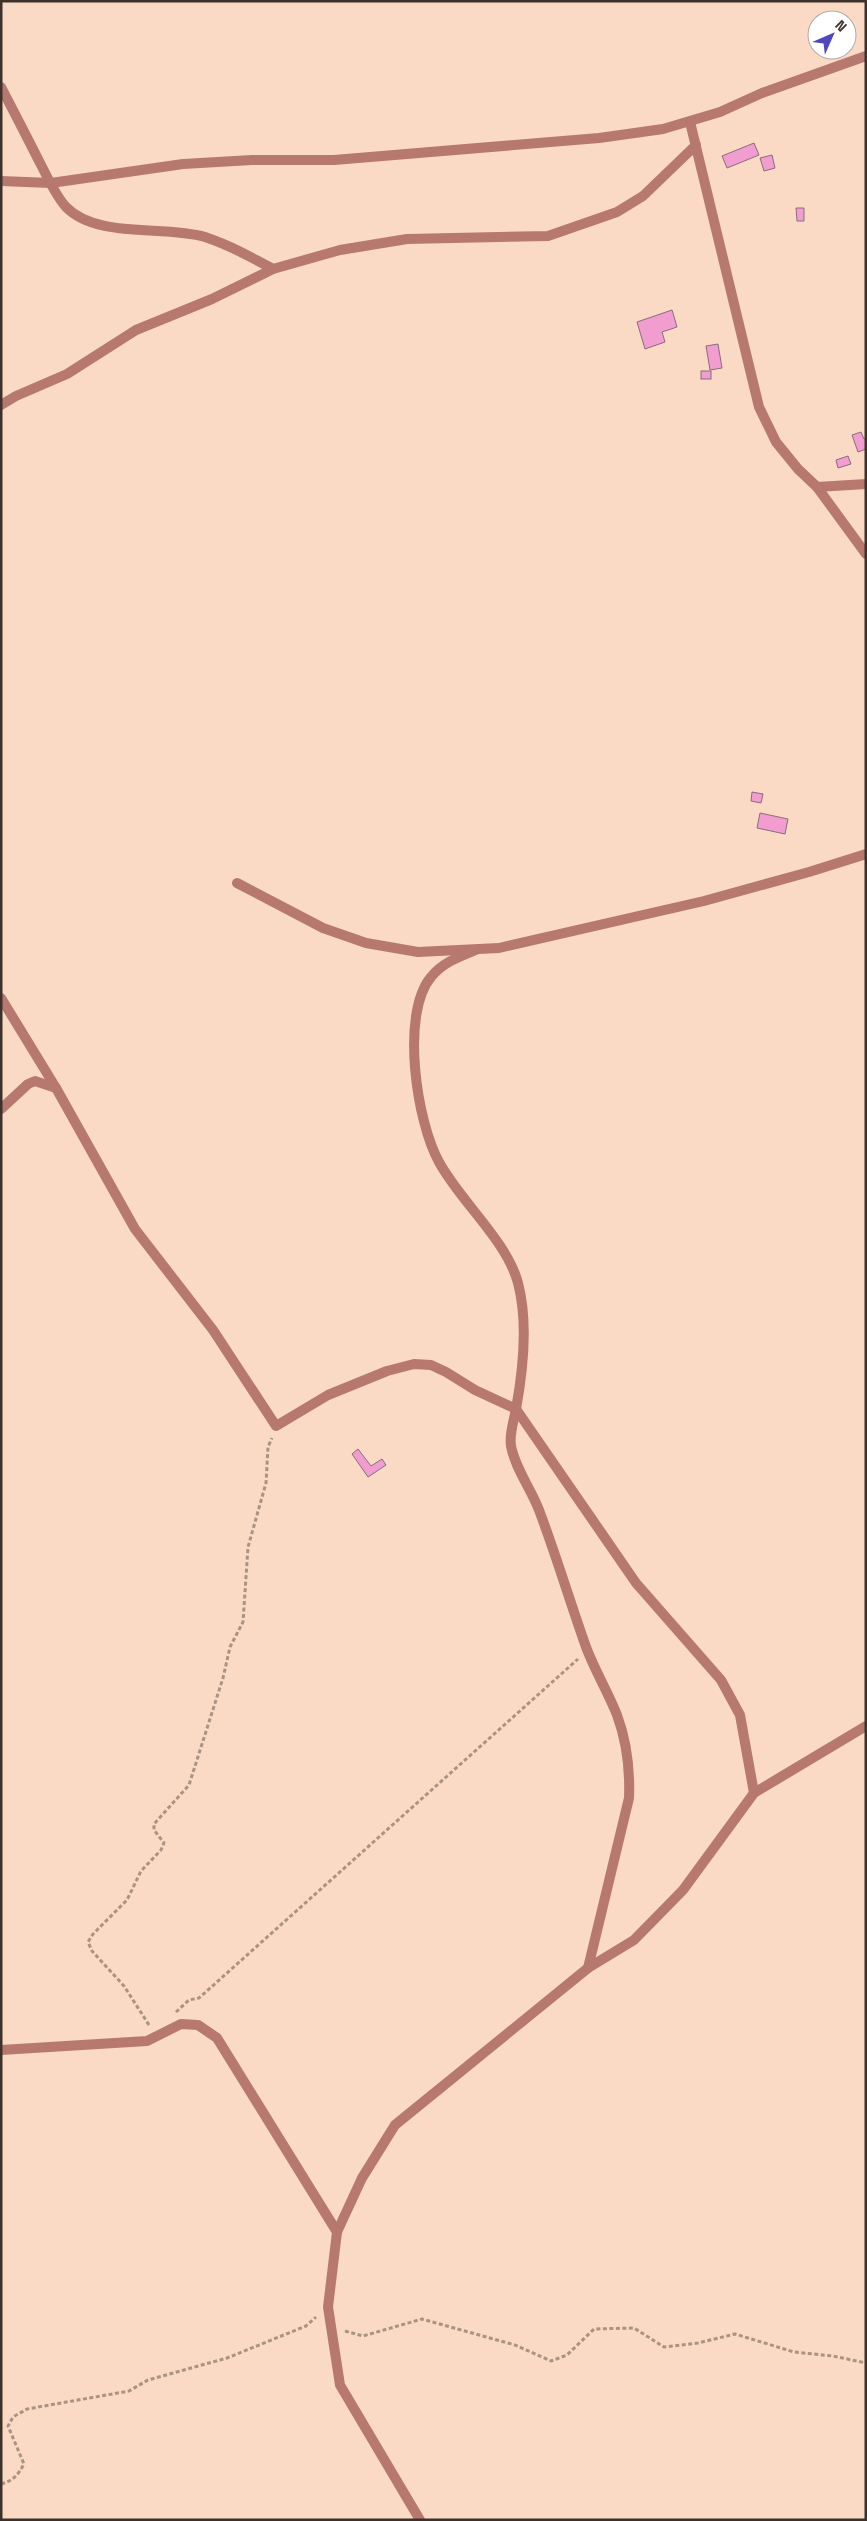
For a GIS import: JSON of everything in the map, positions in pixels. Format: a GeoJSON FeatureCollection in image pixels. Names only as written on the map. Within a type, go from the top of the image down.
{"type":"FeatureCollection","features":[{"type":"Feature","properties":{"kind":"street"},"geometry":{"type":"LineString","coordinates":[[1,181],[51,183],[182,164],[252,160],[334,160],[599,138],[663,129],[720,112],[835,65],[866,56]]}},
{"type":"Feature","properties":{"kind":"street"},"geometry":{"type":"LineString","coordinates":[[1,87],[51,183],[66,206],[80,218],[105,226],[172,231],[204,237],[236,249],[273,269]]}},
{"type":"Feature","properties":{"kind":"street"},"geometry":{"type":"LineString","coordinates":[[690,122],[759,407],[776,442],[798,469],[817,487],[866,554]]}},
{"type":"Feature","properties":{"kind":"street"},"geometry":{"type":"LineString","coordinates":[[1,405],[16,396],[67,374],[136,330],[212,299],[273,269],[340,250],[407,239],[548,236],[617,212],[643,196],[696,145]]}},
{"type":"Feature","properties":{"kind":"street"},"geometry":{"type":"LineString","coordinates":[[817,487],[866,484]]}},
{"type":"Feature","properties":{"kind":"street"},"geometry":{"type":"LineString","coordinates":[[237,883],[323,928],[366,943],[418,952],[499,948],[704,901],[866,854]]}},
{"type":"Feature","properties":{"kind":"street"},"geometry":{"type":"LineString","coordinates":[[478,949],[445,964],[430,978],[424,987],[417,1007],[413,1044],[415,1070],[426,1126],[438,1162],[507,1257],[518,1282],[524,1330],[516,1409],[511,1436],[512,1449],[538,1508],[587,1651],[618,1717],[627,1751],[630,1778],[628,1798],[588,1968]]}},
{"type":"Feature","properties":{"kind":"street"},"geometry":{"type":"LineString","coordinates":[[1,998],[56,1088],[135,1229],[213,1330],[276,1426],[328,1395],[387,1370],[414,1364],[431,1365],[475,1390],[516,1409],[636,1583],[721,1680],[740,1715],[754,1793]]}},
{"type":"Feature","properties":{"kind":"street"},"geometry":{"type":"LineString","coordinates":[[1,1109],[28,1084],[35,1081],[56,1088]]}},
{"type":"Feature","properties":{"kind":"street"},"geometry":{"type":"LineString","coordinates":[[420,2520],[340,2385],[328,2307],[337,2232],[362,2178],[395,2125],[588,1968],[634,1940],[683,1890],[754,1793],[866,1726]]}},
{"type":"Feature","properties":{"kind":"street"},"geometry":{"type":"LineString","coordinates":[[1,2050],[146,2041],[181,2024],[198,2025],[217,2038],[337,2232]]}},
{"type":"Feature","properties":{"kind":"path"},"geometry":{"type":"LineString","coordinates":[[276,1426],[268,1447],[266,1483],[248,1547],[243,1622],[230,1647],[223,1678],[189,1786],[154,1824],[154,1830],[164,1843],[161,1850],[140,1871],[126,1900],[93,1934],[88,1942],[92,1951],[124,1986],[157,2035],[177,2009],[189,2000],[199,1998],[587,1651]]}},
{"type":"Feature","properties":{"kind":"path"},"geometry":{"type":"LineString","coordinates":[[1,2484],[9,2482],[18,2475],[24,2464],[8,2426],[13,2416],[27,2409],[129,2392],[148,2380],[226,2358],[306,2326],[328,2307]]}},
{"type":"Feature","properties":{"kind":"path"},"geometry":{"type":"LineString","coordinates":[[332,2334],[348,2330],[363,2336],[422,2319],[515,2345],[551,2361],[567,2355],[594,2329],[634,2328],[664,2347],[698,2343],[735,2334],[794,2352],[833,2356],[866,2363]]}},
{"type":"Feature","properties":{"kind":"building"},"geometry":{"type":"Polygon","coordinates":[[[754,143],[759,155],[727,168],[722,156],[754,143]]]}},
{"type":"Feature","properties":{"kind":"building"},"geometry":{"type":"Polygon","coordinates":[[[772,155],[775,168],[764,171],[760,158],[772,155]]]}},
{"type":"Feature","properties":{"kind":"building"},"geometry":{"type":"Polygon","coordinates":[[[796,208],[804,208],[804,221],[797,221],[796,208]]]}},
{"type":"Feature","properties":{"kind":"building"},"geometry":{"type":"Polygon","coordinates":[[[672,310],[677,327],[662,332],[665,342],[645,349],[637,322],[672,310]]]}},
{"type":"Feature","properties":{"kind":"building"},"geometry":{"type":"Polygon","coordinates":[[[718,344],[722,368],[710,370],[706,346],[718,344]]]}},
{"type":"Feature","properties":{"kind":"building"},"geometry":{"type":"Polygon","coordinates":[[[701,371],[711,371],[711,379],[701,379],[701,371]]]}},
{"type":"Feature","properties":{"kind":"building"},"geometry":{"type":"Polygon","coordinates":[[[861,432],[864,439],[866,438],[866,449],[858,452],[852,435],[861,432]]]}},
{"type":"Feature","properties":{"kind":"building"},"geometry":{"type":"Polygon","coordinates":[[[848,456],[851,464],[838,468],[836,460],[848,456]]]}},
{"type":"Feature","properties":{"kind":"building"},"geometry":{"type":"Polygon","coordinates":[[[752,792],[763,794],[761,803],[751,801],[752,792]]]}},
{"type":"Feature","properties":{"kind":"building"},"geometry":{"type":"Polygon","coordinates":[[[760,813],[788,819],[785,834],[757,828],[760,813]]]}},
{"type":"Feature","properties":{"kind":"building"},"geometry":{"type":"Polygon","coordinates":[[[358,1449],[371,1466],[382,1459],[386,1465],[368,1477],[352,1454],[358,1449]]]}}]}
